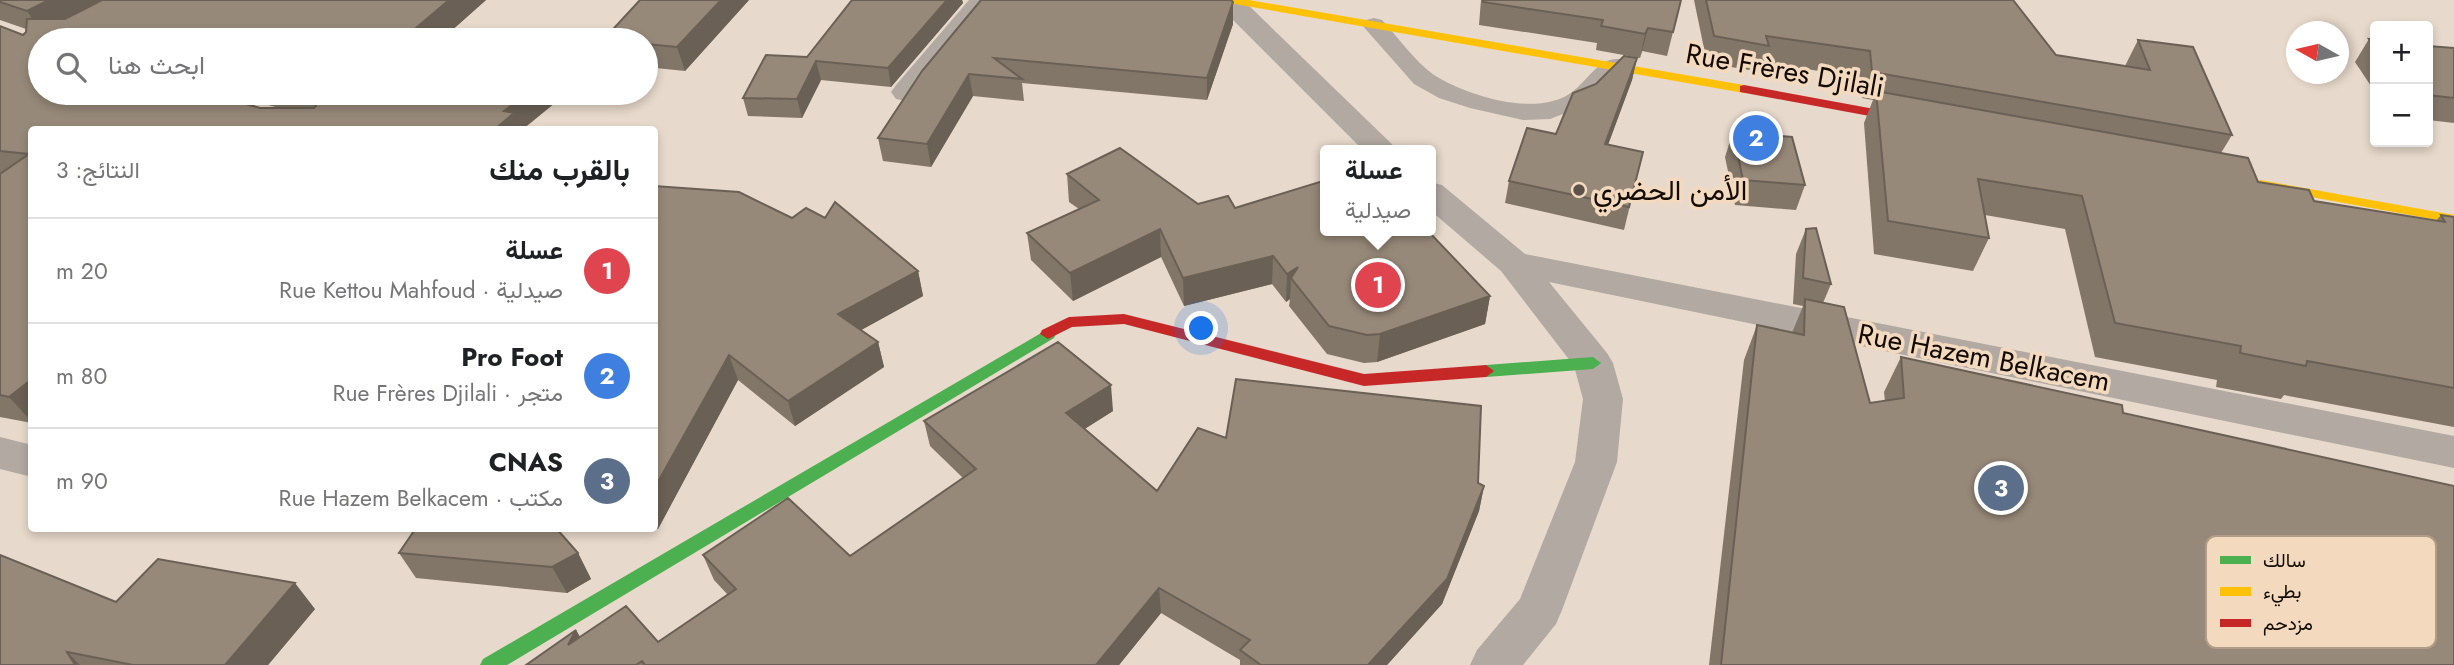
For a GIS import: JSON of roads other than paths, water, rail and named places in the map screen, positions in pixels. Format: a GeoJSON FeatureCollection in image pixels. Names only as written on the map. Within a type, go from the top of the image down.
{"type":"FeatureCollection","features":[{"type":"Feature","properties":{"kind":"main road","name":"Rue Frères Djilali"},"geometry":{"type":"LineString","coordinates":[[1228,0],[1615,65],[1931,123]]}},
{"type":"Feature","properties":{"kind":"main road"},"geometry":{"type":"LineString","coordinates":[[2248,181],[2454,219]]}},
{"type":"Feature","properties":{"kind":"main road"},"geometry":{"type":"LineString","coordinates":[[490,665],[1069,322],[1124,319],[1364,380],[1593,363]]}},
{"type":"Feature","properties":{"kind":"street"},"geometry":{"type":"LineString","coordinates":[[907,92],[984,0]]}},
{"type":"Feature","properties":{"kind":"street"},"geometry":{"type":"LineString","coordinates":[[1228,0],[1377,145]]}},
{"type":"Feature","properties":{"kind":"street"},"geometry":{"type":"LineString","coordinates":[[1436,197],[1514,262],[1593,363],[1603,399],[1596,462],[1539,610],[1494,665]]}},
{"type":"Feature","properties":{"kind":"street","name":"Rue Hazem Belkacem"},"geometry":{"type":"LineString","coordinates":[[1514,262],[2454,452]]}},
{"type":"Feature","properties":{"kind":"street"},"geometry":{"type":"LineString","coordinates":[[0,453],[28,460]]}},
{"type":"Feature","properties":{"kind":"lane"},"geometry":{"type":"LineString","coordinates":[[1374,25],[1423,79],[1448,93],[1523,112],[1550,111],[1580,99],[1615,65]]}},
{"type":"Feature","properties":{"kind":"place","name":"Pro Foot"},"geometry":{"type":"Point","coordinates":[1756,138]}},
{"type":"Feature","properties":{"kind":"place","name":"الأمن الحضري"},"geometry":{"type":"Point","coordinates":[1579,190]}},
{"type":"Feature","properties":{"kind":"place","name":"عسلة"},"geometry":{"type":"Point","coordinates":[1378,285]}},
{"type":"Feature","properties":{"kind":"place","name":"CNAS"},"geometry":{"type":"Point","coordinates":[2001,488]}}]}
